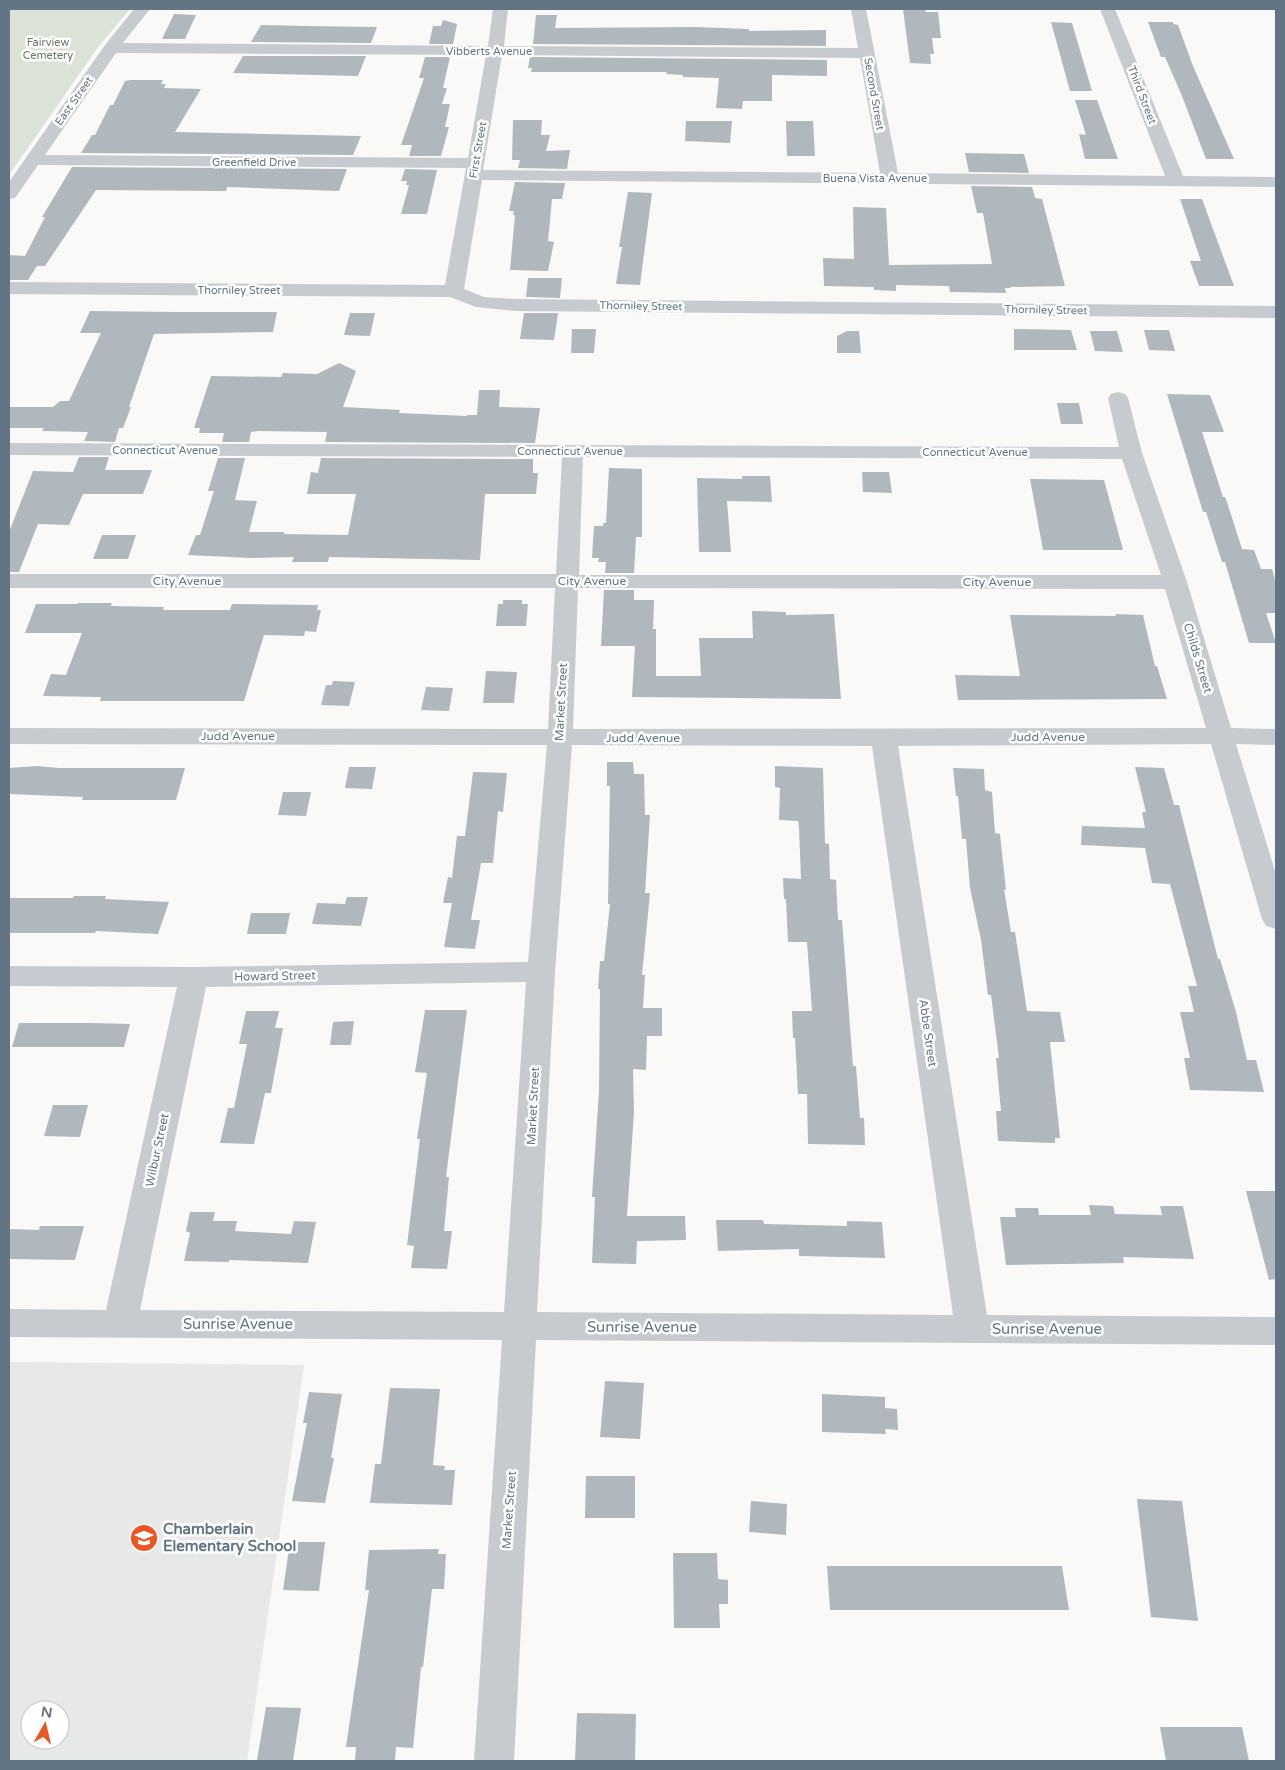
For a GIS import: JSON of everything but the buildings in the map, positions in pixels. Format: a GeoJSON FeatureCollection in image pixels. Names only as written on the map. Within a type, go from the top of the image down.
{"type":"FeatureCollection","features":[{"type":"Feature","properties":{"kind":"street","name":"East Street"},"geometry":{"type":"LineString","coordinates":[[9,194],[111,48],[142,9]]}},
{"type":"Feature","properties":{"kind":"street","name":"First Street"},"geometry":{"type":"LineString","coordinates":[[454,291],[495,51],[500,9]]}},
{"type":"Feature","properties":{"kind":"street","name":"Second Street"},"geometry":{"type":"LineString","coordinates":[[858,9],[890,179]]}},
{"type":"Feature","properties":{"kind":"street","name":"Third Street"},"geometry":{"type":"LineString","coordinates":[[1108,9],[1176,181]]}},
{"type":"Feature","properties":{"kind":"street","name":"Vibberts Avenue"},"geometry":{"type":"LineString","coordinates":[[111,48],[867,53]]}},
{"type":"Feature","properties":{"kind":"street","name":"Greenfield Drive"},"geometry":{"type":"LineString","coordinates":[[32,160],[474,169]]}},
{"type":"Feature","properties":{"kind":"street","name":"Buena Vista Avenue"},"geometry":{"type":"LineString","coordinates":[[474,169],[890,179],[1276,182]]}},
{"type":"Feature","properties":{"kind":"street","name":"Thorniley Street"},"geometry":{"type":"LineString","coordinates":[[9,288],[454,291],[466,300],[516,305],[1276,312]]}},
{"type":"Feature","properties":{"kind":"street","name":"Childs Street"},"geometry":{"type":"LineString","coordinates":[[1118,398],[1131,452],[1175,582],[1276,919]]}},
{"type":"Feature","properties":{"kind":"street","name":"Connecticut Avenue"},"geometry":{"type":"LineString","coordinates":[[9,449],[1131,452]]}},
{"type":"Feature","properties":{"kind":"street","name":"Market Street"},"geometry":{"type":"LineString","coordinates":[[494,1761],[541,972],[560,737],[573,451]]}},
{"type":"Feature","properties":{"kind":"street","name":"City Avenue"},"geometry":{"type":"LineString","coordinates":[[9,581],[1175,582]]}},
{"type":"Feature","properties":{"kind":"street","name":"Judd Avenue"},"geometry":{"type":"LineString","coordinates":[[9,736],[1276,737]]}},
{"type":"Feature","properties":{"kind":"street","name":"Abbe Street"},"geometry":{"type":"LineString","coordinates":[[884,738],[972,1328]]}},
{"type":"Feature","properties":{"kind":"street","name":"Howard Street"},"geometry":{"type":"LineString","coordinates":[[9,976],[194,977],[541,972]]}},
{"type":"Feature","properties":{"kind":"street","name":"Wilbur Street"},"geometry":{"type":"LineString","coordinates":[[120,1323],[194,977]]}},
{"type":"Feature","properties":{"kind":"street","name":"Sunrise Avenue"},"geometry":{"type":"LineString","coordinates":[[9,1323],[1276,1331]]}},
{"type":"Feature","properties":{"kind":"shaded area","name":"Chamberlain Elementary School"},"geometry":{"type":"Polygon","coordinates":[[[9,1362],[304,1365],[247,1761],[9,1761],[9,1362]]]}},
{"type":"Feature","properties":{"kind":"green space","name":"Fairview Cemetery"},"geometry":{"type":"Polygon","coordinates":[[[9,9],[130,9],[98,47],[9,175],[9,9]]]}},
{"type":"Feature","properties":{"kind":"place","name":"Chamberlain Elementary School"},"geometry":{"type":"Point","coordinates":[144,1538]}}]}
